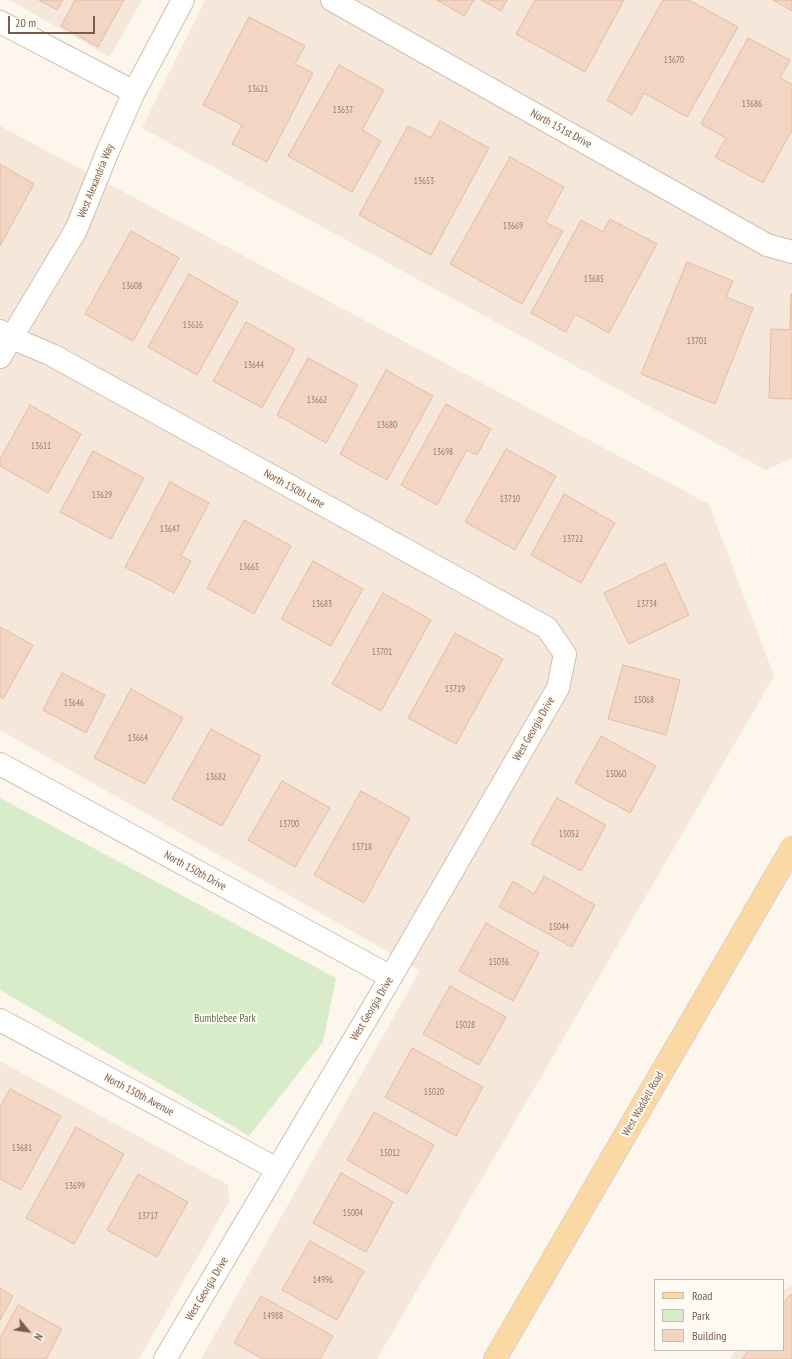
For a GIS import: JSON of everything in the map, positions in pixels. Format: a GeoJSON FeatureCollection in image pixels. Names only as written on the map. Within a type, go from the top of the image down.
{"type":"FeatureCollection","features":[{"type":"Feature","properties":{"kind":"main road","name":"West Waddell Road"},"geometry":{"type":"LineString","coordinates":[[495,1359],[792,848]]}},
{"type":"Feature","properties":{"kind":"street","name":"West Alexandria Way"},"geometry":{"type":"LineString","coordinates":[[0,357],[6,334],[76,230],[107,153],[134,92],[183,0]]}},
{"type":"Feature","properties":{"kind":"street","name":"North 151st Drive"},"geometry":{"type":"LineString","coordinates":[[332,0],[767,245],[792,252]]}},
{"type":"Feature","properties":{"kind":"street"},"geometry":{"type":"LineString","coordinates":[[0,22],[134,92]]}},
{"type":"Feature","properties":{"kind":"street","name":"North 150th Lane"},"geometry":{"type":"LineString","coordinates":[[6,334],[52,355],[547,628],[565,654]]}},
{"type":"Feature","properties":{"kind":"street","name":"West Georgia Drive"},"geometry":{"type":"LineString","coordinates":[[165,1359],[391,977],[558,688],[565,654]]}},
{"type":"Feature","properties":{"kind":"street","name":"North 150th Drive"},"geometry":{"type":"LineString","coordinates":[[0,764],[391,977]]}},
{"type":"Feature","properties":{"kind":"street","name":"North 150th Avenue"},"geometry":{"type":"LineString","coordinates":[[0,1020],[277,1170]]}},
{"type":"Feature","properties":{"kind":"shaded area"},"geometry":{"type":"Polygon","coordinates":[[[9,0],[142,0],[110,57],[9,0]]]}},
{"type":"Feature","properties":{"kind":"shaded area"},"geometry":{"type":"Polygon","coordinates":[[[205,0],[792,0],[792,459],[765,470],[142,128],[205,0]]]}},
{"type":"Feature","properties":{"kind":"shaded area"},"geometry":{"type":"Polygon","coordinates":[[[0,126],[709,504],[774,676],[377,1359],[201,1359],[420,970],[0,730],[0,126]]]}},
{"type":"Feature","properties":{"kind":"shaded area"},"geometry":{"type":"Polygon","coordinates":[[[0,1061],[228,1185],[229,1202],[139,1359],[0,1359],[0,1061]]]}},
{"type":"Feature","properties":{"kind":"shaded area"},"geometry":{"type":"Polygon","coordinates":[[[792,1286],[792,1359],[729,1359],[735,1351],[784,1351],[784,1290],[792,1286]]]}},
{"type":"Feature","properties":{"kind":"green space","name":"Bumblebee Park"},"geometry":{"type":"Polygon","coordinates":[[[0,798],[336,978],[323,1042],[249,1136],[0,990],[0,798]]]}},
{"type":"Feature","properties":{"kind":"building"},"geometry":{"type":"Polygon","coordinates":[[[39,0],[63,0],[57,10],[39,0]]]}},
{"type":"Feature","properties":{"kind":"building"},"geometry":{"type":"Polygon","coordinates":[[[75,0],[124,0],[98,47],[61,26],[75,0]]]}},
{"type":"Feature","properties":{"kind":"building"},"geometry":{"type":"Polygon","coordinates":[[[437,0],[474,0],[464,16],[437,0]]]}},
{"type":"Feature","properties":{"kind":"building"},"geometry":{"type":"Polygon","coordinates":[[[481,0],[507,0],[501,11],[481,0]]]}},
{"type":"Feature","properties":{"kind":"building"},"geometry":{"type":"Polygon","coordinates":[[[535,0],[624,0],[585,72],[516,34],[535,0]]]}},
{"type":"Feature","properties":{"kind":"building"},"geometry":{"type":"Polygon","coordinates":[[[663,0],[689,0],[738,27],[687,117],[644,93],[632,115],[607,100],[663,0]]]}},
{"type":"Feature","properties":{"kind":"building"},"geometry":{"type":"Polygon","coordinates":[[[773,0],[792,0],[792,11],[773,0]]]}},
{"type":"Feature","properties":{"kind":"building"},"geometry":{"type":"Polygon","coordinates":[[[249,17],[305,46],[295,64],[313,73],[267,162],[232,144],[242,125],[203,105],[249,17]]]}},
{"type":"Feature","properties":{"kind":"building"},"geometry":{"type":"Polygon","coordinates":[[[748,38],[790,60],[780,78],[792,84],[792,130],[763,183],[715,157],[726,138],[701,124],[748,38]]]}},
{"type":"Feature","properties":{"kind":"building"},"geometry":{"type":"Polygon","coordinates":[[[339,65],[384,90],[362,130],[381,141],[352,192],[288,156],[339,65]]]}},
{"type":"Feature","properties":{"kind":"building"},"geometry":{"type":"Polygon","coordinates":[[[440,121],[489,148],[431,255],[359,215],[408,126],[431,138],[440,121]]]}},
{"type":"Feature","properties":{"kind":"building"},"geometry":{"type":"Polygon","coordinates":[[[510,157],[564,187],[545,222],[563,231],[522,304],[450,264],[510,157]]]}},
{"type":"Feature","properties":{"kind":"building"},"geometry":{"type":"Polygon","coordinates":[[[0,164],[34,184],[0,246],[0,164]]]}},
{"type":"Feature","properties":{"kind":"building"},"geometry":{"type":"Polygon","coordinates":[[[610,219],[657,244],[609,333],[575,314],[566,332],[531,313],[581,220],[603,232],[610,219]]]}},
{"type":"Feature","properties":{"kind":"building"},"geometry":{"type":"Polygon","coordinates":[[[131,231],[179,258],[133,341],[85,314],[131,231]]]}},
{"type":"Feature","properties":{"kind":"building"},"geometry":{"type":"Polygon","coordinates":[[[687,262],[733,281],[726,297],[753,308],[715,404],[641,374],[687,262]]]}},
{"type":"Feature","properties":{"kind":"building"},"geometry":{"type":"Polygon","coordinates":[[[189,274],[238,302],[197,375],[148,347],[189,274]]]}},
{"type":"Feature","properties":{"kind":"building"},"geometry":{"type":"Polygon","coordinates":[[[791,294],[792,399],[769,398],[771,329],[790,330],[791,294]]]}},
{"type":"Feature","properties":{"kind":"building"},"geometry":{"type":"Polygon","coordinates":[[[246,322],[295,349],[262,408],[213,381],[246,322]]]}},
{"type":"Feature","properties":{"kind":"building"},"geometry":{"type":"Polygon","coordinates":[[[308,358],[358,385],[326,443],[277,415],[308,358]]]}},
{"type":"Feature","properties":{"kind":"building"},"geometry":{"type":"Polygon","coordinates":[[[386,370],[433,396],[387,480],[340,454],[386,370]]]}},
{"type":"Feature","properties":{"kind":"building"},"geometry":{"type":"Polygon","coordinates":[[[446,404],[491,429],[477,455],[467,450],[437,505],[401,485],[446,404]]]}},
{"type":"Feature","properties":{"kind":"building"},"geometry":{"type":"Polygon","coordinates":[[[30,405],[81,434],[48,493],[0,466],[0,459],[30,405]]]}},
{"type":"Feature","properties":{"kind":"building"},"geometry":{"type":"Polygon","coordinates":[[[506,449],[556,476],[515,550],[465,522],[506,449]]]}},
{"type":"Feature","properties":{"kind":"building"},"geometry":{"type":"Polygon","coordinates":[[[93,451],[144,478],[111,539],[60,512],[93,451]]]}},
{"type":"Feature","properties":{"kind":"building"},"geometry":{"type":"Polygon","coordinates":[[[170,482],[209,503],[181,556],[191,561],[174,593],[125,567],[170,482]]]}},
{"type":"Feature","properties":{"kind":"building"},"geometry":{"type":"Polygon","coordinates":[[[564,494],[615,523],[581,583],[531,555],[564,494]]]}},
{"type":"Feature","properties":{"kind":"building"},"geometry":{"type":"Polygon","coordinates":[[[244,520],[291,546],[254,614],[207,588],[244,520]]]}},
{"type":"Feature","properties":{"kind":"building"},"geometry":{"type":"Polygon","coordinates":[[[313,561],[363,589],[331,646],[281,619],[313,561]]]}},
{"type":"Feature","properties":{"kind":"building"},"geometry":{"type":"Polygon","coordinates":[[[665,563],[689,615],[629,644],[604,593],[665,563]]]}},
{"type":"Feature","properties":{"kind":"building"},"geometry":{"type":"Polygon","coordinates":[[[383,593],[431,620],[381,711],[332,684],[383,593]]]}},
{"type":"Feature","properties":{"kind":"building"},"geometry":{"type":"Polygon","coordinates":[[[0,627],[33,645],[3,699],[0,697],[0,627]]]}},
{"type":"Feature","properties":{"kind":"building"},"geometry":{"type":"Polygon","coordinates":[[[455,633],[503,659],[456,744],[408,718],[455,633]]]}},
{"type":"Feature","properties":{"kind":"building"},"geometry":{"type":"Polygon","coordinates":[[[623,665],[680,680],[666,735],[608,719],[623,665]]]}},
{"type":"Feature","properties":{"kind":"building"},"geometry":{"type":"Polygon","coordinates":[[[62,673],[105,695],[86,733],[43,710],[62,673]]]}},
{"type":"Feature","properties":{"kind":"building"},"geometry":{"type":"Polygon","coordinates":[[[131,689],[183,718],[145,784],[94,758],[131,689]]]}},
{"type":"Feature","properties":{"kind":"building"},"geometry":{"type":"Polygon","coordinates":[[[211,729],[261,756],[222,826],[172,799],[211,729]]]}},
{"type":"Feature","properties":{"kind":"building"},"geometry":{"type":"Polygon","coordinates":[[[601,736],[656,766],[630,813],[575,783],[601,736]]]}},
{"type":"Feature","properties":{"kind":"building"},"geometry":{"type":"Polygon","coordinates":[[[282,781],[330,808],[295,867],[248,840],[282,781]]]}},
{"type":"Feature","properties":{"kind":"building"},"geometry":{"type":"Polygon","coordinates":[[[361,791],[410,818],[364,903],[314,875],[361,791]]]}},
{"type":"Feature","properties":{"kind":"building"},"geometry":{"type":"Polygon","coordinates":[[[557,798],[606,825],[581,871],[531,844],[557,798]]]}},
{"type":"Feature","properties":{"kind":"building"},"geometry":{"type":"Polygon","coordinates":[[[544,876],[595,905],[572,947],[499,907],[513,881],[534,894],[544,876]]]}},
{"type":"Feature","properties":{"kind":"building"},"geometry":{"type":"Polygon","coordinates":[[[486,923],[539,953],[513,1001],[459,971],[486,923]]]}},
{"type":"Feature","properties":{"kind":"building"},"geometry":{"type":"Polygon","coordinates":[[[450,986],[506,1017],[479,1065],[423,1034],[450,986]]]}},
{"type":"Feature","properties":{"kind":"building"},"geometry":{"type":"Polygon","coordinates":[[[412,1048],[483,1087],[456,1136],[385,1097],[412,1048]]]}},
{"type":"Feature","properties":{"kind":"building"},"geometry":{"type":"Polygon","coordinates":[[[10,1089],[61,1116],[21,1190],[0,1179],[0,1107],[10,1089]]]}},
{"type":"Feature","properties":{"kind":"building"},"geometry":{"type":"Polygon","coordinates":[[[374,1112],[434,1145],[407,1194],[347,1160],[374,1112]]]}},
{"type":"Feature","properties":{"kind":"building"},"geometry":{"type":"Polygon","coordinates":[[[76,1127],[124,1154],[74,1244],[26,1218],[76,1127]]]}},
{"type":"Feature","properties":{"kind":"building"},"geometry":{"type":"Polygon","coordinates":[[[341,1173],[393,1202],[366,1252],[313,1223],[341,1173]]]}},
{"type":"Feature","properties":{"kind":"building"},"geometry":{"type":"Polygon","coordinates":[[[138,1174],[188,1202],[157,1257],[107,1230],[138,1174]]]}},
{"type":"Feature","properties":{"kind":"building"},"geometry":{"type":"Polygon","coordinates":[[[310,1241],[364,1271],[337,1320],[282,1290],[310,1241]]]}},
{"type":"Feature","properties":{"kind":"building"},"geometry":{"type":"Polygon","coordinates":[[[0,1288],[13,1296],[0,1320],[0,1288]]]}},
{"type":"Feature","properties":{"kind":"building"},"geometry":{"type":"Polygon","coordinates":[[[791,1294],[792,1359],[742,1359],[748,1351],[784,1351],[784,1303],[791,1294]]]}},
{"type":"Feature","properties":{"kind":"building"},"geometry":{"type":"Polygon","coordinates":[[[261,1296],[333,1336],[320,1359],[263,1359],[234,1343],[261,1296]]]}},
{"type":"Feature","properties":{"kind":"building"},"geometry":{"type":"Polygon","coordinates":[[[18,1305],[62,1329],[46,1359],[0,1359],[0,1338],[18,1305]]]}}]}
